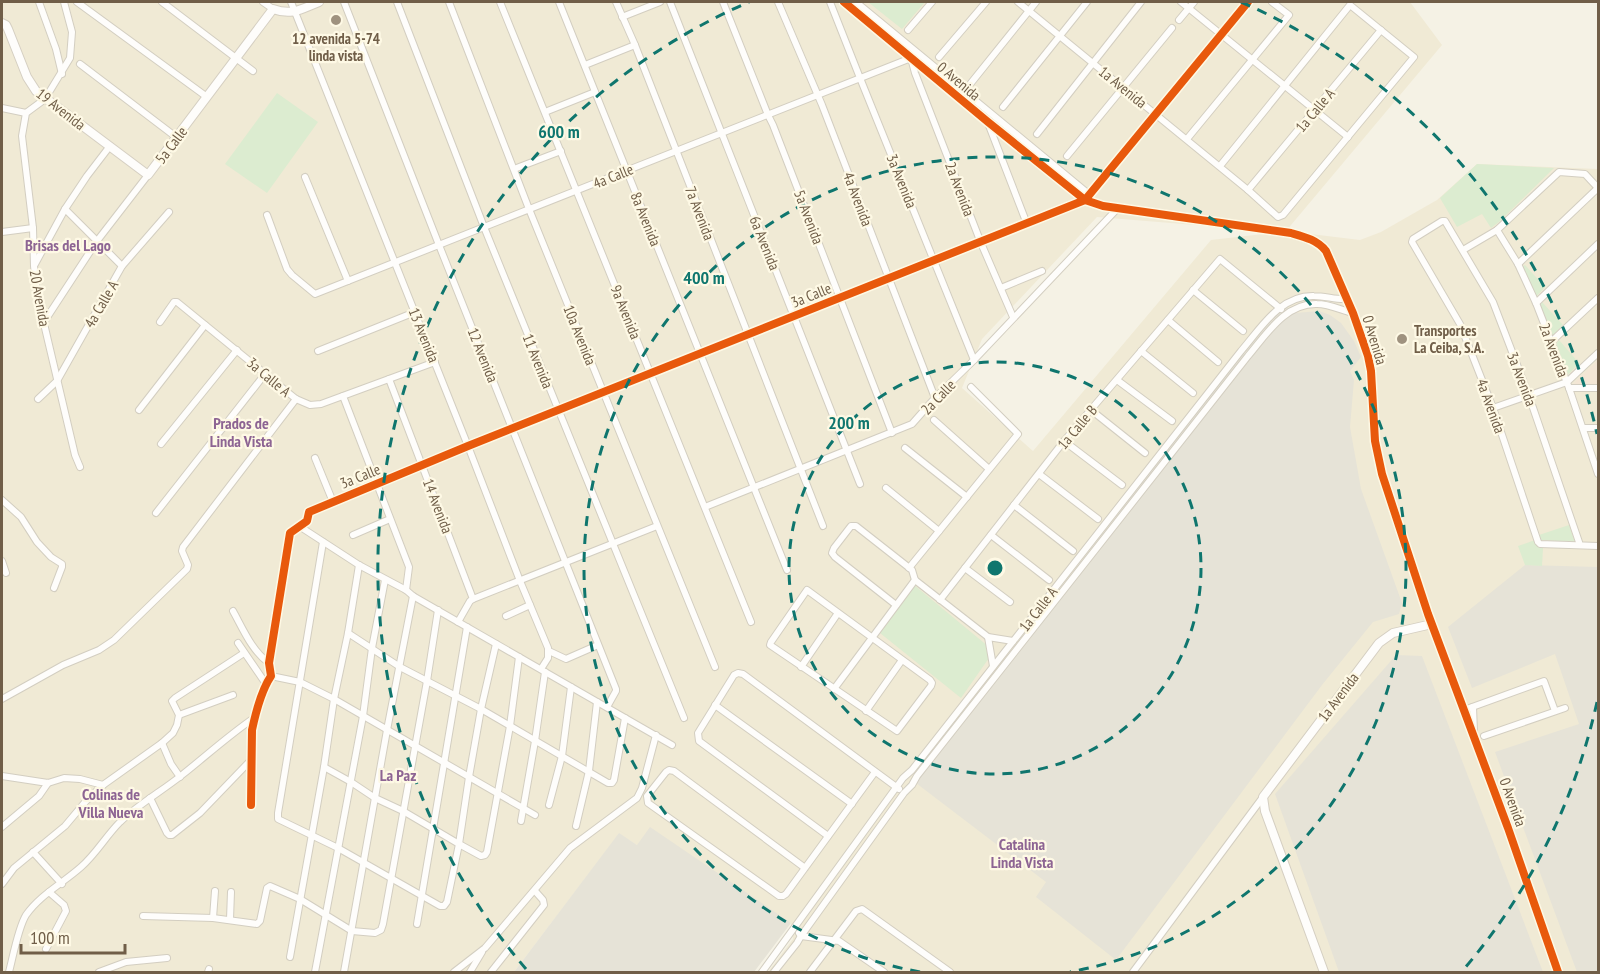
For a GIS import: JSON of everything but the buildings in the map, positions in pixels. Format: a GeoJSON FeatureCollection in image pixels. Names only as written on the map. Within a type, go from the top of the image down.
{"type":"FeatureCollection","features":[{"type":"Feature","properties":{"kind":"street"},"geometry":{"type":"LineString","coordinates":[[39,2],[56,49],[62,74]]}},
{"type":"Feature","properties":{"kind":"street"},"geometry":{"type":"LineString","coordinates":[[2,108],[26,113],[45,99],[62,74],[70,58],[72,32],[64,2]]}},
{"type":"Feature","properties":{"kind":"street"},"geometry":{"type":"LineString","coordinates":[[77,2],[207,97]]}},
{"type":"Feature","properties":{"kind":"street"},"geometry":{"type":"LineString","coordinates":[[165,2],[253,71]]}},
{"type":"Feature","properties":{"kind":"street"},"geometry":{"type":"LineString","coordinates":[[263,2],[284,13],[319,2]]}},
{"type":"Feature","properties":{"kind":"street","name":"13 Avenida"},"geometry":{"type":"LineString","coordinates":[[291,2],[549,651]]}},
{"type":"Feature","properties":{"kind":"street","name":"12 Avenida"},"geometry":{"type":"LineString","coordinates":[[344,2],[438,245],[616,689],[607,707]]}},
{"type":"Feature","properties":{"kind":"street","name":"11 Avenida"},"geometry":{"type":"LineString","coordinates":[[397,2],[484,227],[684,718]]}},
{"type":"Feature","properties":{"kind":"street","name":"10a Avenida"},"geometry":{"type":"LineString","coordinates":[[449,2],[657,526],[716,667]]}},
{"type":"Feature","properties":{"kind":"street","name":"9a Avenida"},"geometry":{"type":"LineString","coordinates":[[500,2],[751,622]]}},
{"type":"Feature","properties":{"kind":"street","name":"8a Avenida"},"geometry":{"type":"LineString","coordinates":[[559,2],[787,570]]}},
{"type":"Feature","properties":{"kind":"street","name":"7a Avenida"},"geometry":{"type":"LineString","coordinates":[[616,2],[635,45],[823,526]]}},
{"type":"Feature","properties":{"kind":"street"},"geometry":{"type":"LineString","coordinates":[[622,17],[660,2]]}},
{"type":"Feature","properties":{"kind":"street","name":"6a Avenida"},"geometry":{"type":"LineString","coordinates":[[670,2],[860,484]]}},
{"type":"Feature","properties":{"kind":"street","name":"5a Avenida"},"geometry":{"type":"LineString","coordinates":[[723,2],[892,433]]}},
{"type":"Feature","properties":{"kind":"street","name":"4a Avenida"},"geometry":{"type":"LineString","coordinates":[[778,2],[817,95],[935,398]]}},
{"type":"Feature","properties":{"kind":"street","name":"3a Avenida"},"geometry":{"type":"LineString","coordinates":[[830,2],[974,360]]}},
{"type":"Feature","properties":{"kind":"street","name":"0 Avenida"},"geometry":{"type":"LineString","coordinates":[[844,2],[988,122],[1102,206],[1291,233],[1310,238],[1323,247],[1353,313],[1368,356],[1375,441],[1382,474],[1432,624],[1469,709],[1474,735],[1558,972]]}},
{"type":"Feature","properties":{"kind":"street","name":"0 Avenida"},"geometry":{"type":"LineString","coordinates":[[856,2],[1087,197]]}},
{"type":"Feature","properties":{"kind":"street"},"geometry":{"type":"LineString","coordinates":[[908,30],[932,2]]}},
{"type":"Feature","properties":{"kind":"street"},"geometry":{"type":"LineString","coordinates":[[939,57],[986,2]]}},
{"type":"Feature","properties":{"kind":"street","name":"1a Avenida"},"geometry":{"type":"LineString","coordinates":[[1018,2],[1220,166],[1278,217],[1283,215],[1348,137]]}},
{"type":"Feature","properties":{"kind":"street"},"geometry":{"type":"LineString","coordinates":[[971,82],[1036,2]]}},
{"type":"Feature","properties":{"kind":"street"},"geometry":{"type":"LineString","coordinates":[[1003,107],[1087,2]]}},
{"type":"Feature","properties":{"kind":"street"},"geometry":{"type":"LineString","coordinates":[[1037,134],[1141,2]]}},
{"type":"Feature","properties":{"kind":"street"},"geometry":{"type":"LineString","coordinates":[[1181,2],[1222,34],[1285,86],[1348,137],[1414,57],[1350,5],[1285,86],[1220,166]]}},
{"type":"Feature","properties":{"kind":"street"},"geometry":{"type":"LineString","coordinates":[[1179,20],[1194,2]]}},
{"type":"Feature","properties":{"kind":"street","name":"3a Calle"},"geometry":{"type":"LineString","coordinates":[[299,526],[307,521],[309,512],[376,484],[981,243],[1087,197],[1248,2]]}},
{"type":"Feature","properties":{"kind":"street"},"geometry":{"type":"LineString","coordinates":[[1187,139],[1289,15],[1272,2]]}},
{"type":"Feature","properties":{"kind":"street","name":"5a Calle"},"geometry":{"type":"LineString","coordinates":[[44,322],[97,241],[273,9]]}},
{"type":"Feature","properties":{"kind":"street","name":"19 Avenida"},"geometry":{"type":"LineString","coordinates":[[2,23],[6,25],[36,91],[148,175]]}},
{"type":"Feature","properties":{"kind":"street"},"geometry":{"type":"LineString","coordinates":[[1067,156],[1172,28]]}},
{"type":"Feature","properties":{"kind":"street","name":"1a Calle A"},"geometry":{"type":"LineString","coordinates":[[1248,190],[1381,30]]}},
{"type":"Feature","properties":{"kind":"street"},"geometry":{"type":"LineString","coordinates":[[585,65],[635,45]]}},
{"type":"Feature","properties":{"kind":"street","name":"4a Calle"},"geometry":{"type":"LineString","coordinates":[[267,214],[287,269],[315,294],[911,58]]}},
{"type":"Feature","properties":{"kind":"street","name":"2a Avenida"},"geometry":{"type":"LineString","coordinates":[[911,58],[981,243],[1013,317]]}},
{"type":"Feature","properties":{"kind":"street"},"geometry":{"type":"LineString","coordinates":[[80,64],[176,137]]}},
{"type":"Feature","properties":{"kind":"street"},"geometry":{"type":"LineString","coordinates":[[545,112],[595,92]]}},
{"type":"Feature","properties":{"kind":"street","name":"20 Avenida"},"geometry":{"type":"LineString","coordinates":[[26,113],[22,136],[33,228],[37,294],[75,455],[80,466]]}},
{"type":"Feature","properties":{"kind":"street"},"geometry":{"type":"LineString","coordinates":[[988,122],[1027,224]]}},
{"type":"Feature","properties":{"kind":"street"},"geometry":{"type":"LineString","coordinates":[[34,266],[65,209],[110,146]]}},
{"type":"Feature","properties":{"kind":"street"},"geometry":{"type":"LineString","coordinates":[[514,169],[561,151]]}},
{"type":"Feature","properties":{"kind":"street"},"geometry":{"type":"LineString","coordinates":[[1463,250],[1497,230],[1558,172],[1585,174],[1599,188],[1518,264]]}},
{"type":"Feature","properties":{"kind":"street"},"geometry":{"type":"LineString","coordinates":[[305,177],[348,281]]}},
{"type":"Feature","properties":{"kind":"street","name":"2a Calle"},"geometry":{"type":"LineString","coordinates":[[705,507],[912,424],[1118,208]]}},
{"type":"Feature","properties":{"kind":"street"},"geometry":{"type":"LineString","coordinates":[[65,209],[122,266]]}},
{"type":"Feature","properties":{"kind":"street","name":"4a Calle A"},"geometry":{"type":"LineString","coordinates":[[38,399],[57,381],[122,266],[169,212]]}},
{"type":"Feature","properties":{"kind":"street","name":"3a Avenida"},"geometry":{"type":"LineString","coordinates":[[1412,242],[1413,239],[1445,221],[1493,302],[1529,396],[1580,545]]}},
{"type":"Feature","properties":{"kind":"street"},"geometry":{"type":"LineString","coordinates":[[2,232],[33,228]]}},
{"type":"Feature","properties":{"kind":"street","name":"2a Avenida"},"geometry":{"type":"LineString","coordinates":[[1497,230],[1518,264],[1536,303],[1599,474]]}},
{"type":"Feature","properties":{"kind":"street","name":"4a Avenida"},"geometry":{"type":"LineString","coordinates":[[1412,242],[1460,324],[1493,408],[1538,542],[1540,544],[1580,545]]}},
{"type":"Feature","properties":{"kind":"street"},"geometry":{"type":"LineString","coordinates":[[1536,303],[1599,244]]}},
{"type":"Feature","properties":{"kind":"street","name":"1a Calle B"},"geometry":{"type":"LineString","coordinates":[[940,600],[1064,441],[1220,259],[1279,307]]}},
{"type":"Feature","properties":{"kind":"street"},"geometry":{"type":"LineString","coordinates":[[1001,288],[1042,271]]}},
{"type":"Feature","properties":{"kind":"street"},"geometry":{"type":"LineString","coordinates":[[1193,290],[1243,331]]}},
{"type":"Feature","properties":{"kind":"street","name":"1a Calle A"},"geometry":{"type":"LineString","coordinates":[[762,972],[903,778],[912,770],[1241,351],[1279,307],[1305,296],[1347,299]]}},
{"type":"Feature","properties":{"kind":"street"},"geometry":{"type":"LineString","coordinates":[[1551,342],[1599,298]]}},
{"type":"Feature","properties":{"kind":"street","name":"3a Calle A"},"geometry":{"type":"LineString","coordinates":[[160,322],[174,302],[177,302],[296,399],[310,405],[321,404],[435,362]]}},
{"type":"Feature","properties":{"kind":"street"},"geometry":{"type":"LineString","coordinates":[[1279,307],[1286,313],[1296,308],[1315,304],[1353,313]]}},
{"type":"Feature","properties":{"kind":"street"},"geometry":{"type":"LineString","coordinates":[[318,351],[415,312]]}},
{"type":"Feature","properties":{"kind":"street","name":"1a Calle A"},"geometry":{"type":"LineString","coordinates":[[774,972],[917,776],[1248,356],[1286,313]]}},
{"type":"Feature","properties":{"kind":"street"},"geometry":{"type":"LineString","coordinates":[[1168,320],[1218,362]]}},
{"type":"Feature","properties":{"kind":"street"},"geometry":{"type":"LineString","coordinates":[[139,410],[205,325]]}},
{"type":"Feature","properties":{"kind":"street"},"geometry":{"type":"LineString","coordinates":[[161,444],[237,350]]}},
{"type":"Feature","properties":{"kind":"street"},"geometry":{"type":"LineString","coordinates":[[1141,351],[1193,393]]}},
{"type":"Feature","properties":{"kind":"street"},"geometry":{"type":"LineString","coordinates":[[1241,351],[1248,356]]}},
{"type":"Feature","properties":{"kind":"street"},"geometry":{"type":"LineString","coordinates":[[1568,385],[1599,353]]}},
{"type":"Feature","properties":{"kind":"street"},"geometry":{"type":"LineString","coordinates":[[156,513],[265,374]]}},
{"type":"Feature","properties":{"kind":"street","name":"14 Avenida"},"geometry":{"type":"LineString","coordinates":[[389,379],[473,600]]}},
{"type":"Feature","properties":{"kind":"street"},"geometry":{"type":"LineString","coordinates":[[1117,380],[1172,421]]}},
{"type":"Feature","properties":{"kind":"street"},"geometry":{"type":"LineString","coordinates":[[1493,408],[1568,385],[1599,388]]}},
{"type":"Feature","properties":{"kind":"street"},"geometry":{"type":"LineString","coordinates":[[909,568],[1018,434],[971,387]]}},
{"type":"Feature","properties":{"kind":"street"},"geometry":{"type":"LineString","coordinates":[[343,396],[409,567],[405,590]]}},
{"type":"Feature","properties":{"kind":"street"},"geometry":{"type":"LineString","coordinates":[[2,699],[63,666],[99,650],[114,639],[187,569],[183,547],[296,399]]}},
{"type":"Feature","properties":{"kind":"street"},"geometry":{"type":"LineString","coordinates":[[1091,410],[1145,453]]}},
{"type":"Feature","properties":{"kind":"street"},"geometry":{"type":"LineString","coordinates":[[934,420],[989,469]]}},
{"type":"Feature","properties":{"kind":"street"},"geometry":{"type":"LineString","coordinates":[[1583,428],[1599,428]]}},
{"type":"Feature","properties":{"kind":"street"},"geometry":{"type":"LineString","coordinates":[[1064,441],[1122,485]]}},
{"type":"Feature","properties":{"kind":"street"},"geometry":{"type":"LineString","coordinates":[[905,448],[967,497]]}},
{"type":"Feature","properties":{"kind":"street"},"geometry":{"type":"LineString","coordinates":[[315,458],[333,502]]}},
{"type":"Feature","properties":{"kind":"street"},"geometry":{"type":"LineString","coordinates":[[1039,474],[1098,519]]}},
{"type":"Feature","properties":{"kind":"street"},"geometry":{"type":"LineString","coordinates":[[886,488],[939,531]]}},
{"type":"Feature","properties":{"kind":"street"},"geometry":{"type":"LineString","coordinates":[[2,500],[21,517],[44,550],[62,564],[54,588]]}},
{"type":"Feature","properties":{"kind":"street"},"geometry":{"type":"LineString","coordinates":[[1014,505],[1073,551]]}},
{"type":"Feature","properties":{"kind":"street"},"geometry":{"type":"LineString","coordinates":[[353,535],[390,519]]}},
{"type":"Feature","properties":{"kind":"street"},"geometry":{"type":"LineString","coordinates":[[251,805],[254,718],[266,684],[272,676],[269,663],[290,533],[299,526],[359,565],[672,745]]}},
{"type":"Feature","properties":{"kind":"street"},"geometry":{"type":"LineString","coordinates":[[458,622],[470,601],[657,526]]}},
{"type":"Feature","properties":{"kind":"street"},"geometry":{"type":"LineString","coordinates":[[896,605],[832,553],[847,528],[856,526],[909,568],[915,580],[988,638],[1013,641]]}},
{"type":"Feature","properties":{"kind":"street"},"geometry":{"type":"LineString","coordinates":[[991,535],[1049,580]]}},
{"type":"Feature","properties":{"kind":"street"},"geometry":{"type":"LineString","coordinates":[[323,543],[278,819],[312,834],[440,906],[444,906],[447,902],[481,709],[496,644]]}},
{"type":"Feature","properties":{"kind":"street"},"geometry":{"type":"LineString","coordinates":[[1580,545],[1599,546]]}},
{"type":"Feature","properties":{"kind":"street"},"geometry":{"type":"LineString","coordinates":[[2,561],[6,573]]}},
{"type":"Feature","properties":{"kind":"street"},"geometry":{"type":"LineString","coordinates":[[290,957],[359,565]]}},
{"type":"Feature","properties":{"kind":"street"},"geometry":{"type":"LineString","coordinates":[[965,568],[1010,602]]}},
{"type":"Feature","properties":{"kind":"street"},"geometry":{"type":"LineString","coordinates":[[315,972],[363,716],[372,648],[385,580]]}},
{"type":"Feature","properties":{"kind":"street"},"geometry":{"type":"LineString","coordinates":[[834,689],[915,580]]}},
{"type":"Feature","properties":{"kind":"street"},"geometry":{"type":"LineString","coordinates":[[807,590],[871,637],[932,683],[897,731],[770,645],[807,590]]}},
{"type":"Feature","properties":{"kind":"street"},"geometry":{"type":"LineString","coordinates":[[344,972],[413,596]]}},
{"type":"Feature","properties":{"kind":"street"},"geometry":{"type":"LineString","coordinates":[[506,616],[530,605]]}},
{"type":"Feature","properties":{"kind":"street"},"geometry":{"type":"LineString","coordinates":[[143,916],[213,918],[257,924],[268,886],[300,899],[352,931],[375,933],[381,930],[438,610]]}},
{"type":"Feature","properties":{"kind":"street"},"geometry":{"type":"LineString","coordinates":[[232,611],[253,646],[269,663]]}},
{"type":"Feature","properties":{"kind":"street"},"geometry":{"type":"LineString","coordinates":[[801,667],[838,614]]}},
{"type":"Feature","properties":{"kind":"street","name":"1a Avenida"},"geometry":{"type":"LineString","coordinates":[[1133,972],[1379,643],[1393,633],[1432,624]]}},
{"type":"Feature","properties":{"kind":"street"},"geometry":{"type":"LineString","coordinates":[[417,924],[467,627]]}},
{"type":"Feature","properties":{"kind":"street"},"geometry":{"type":"LineString","coordinates":[[348,633],[400,667],[481,709],[609,783],[614,780],[625,718]]}},
{"type":"Feature","properties":{"kind":"street"},"geometry":{"type":"LineString","coordinates":[[988,638],[993,666]]}},
{"type":"Feature","properties":{"kind":"street"},"geometry":{"type":"LineString","coordinates":[[238,643],[266,684]]}},
{"type":"Feature","properties":{"kind":"street"},"geometry":{"type":"LineString","coordinates":[[521,821],[535,741],[543,670],[549,651],[566,659],[598,645]]}},
{"type":"Feature","properties":{"kind":"street"},"geometry":{"type":"LineString","coordinates":[[2,884],[14,868],[65,826],[103,785],[162,743],[172,733],[179,715],[172,701],[175,698],[244,653]]}},
{"type":"Feature","properties":{"kind":"street"},"geometry":{"type":"LineString","coordinates":[[324,767],[459,844],[485,855],[510,726],[519,657]]}},
{"type":"Feature","properties":{"kind":"street"},"geometry":{"type":"LineString","coordinates":[[866,711],[902,660]]}},
{"type":"Feature","properties":{"kind":"street"},"geometry":{"type":"LineString","coordinates":[[828,836],[701,743],[698,738],[698,733],[734,675],[743,674],[904,793]]}},
{"type":"Feature","properties":{"kind":"street"},"geometry":{"type":"LineString","coordinates":[[272,676],[300,682],[334,699],[535,815]]}},
{"type":"Feature","properties":{"kind":"street"},"geometry":{"type":"LineString","coordinates":[[1469,709],[1544,681],[1555,711]]}},
{"type":"Feature","properties":{"kind":"street"},"geometry":{"type":"LineString","coordinates":[[549,805],[562,756],[572,687]]}},
{"type":"Feature","properties":{"kind":"street"},"geometry":{"type":"LineString","coordinates":[[179,715],[233,695]]}},
{"type":"Feature","properties":{"kind":"street"},"geometry":{"type":"LineString","coordinates":[[576,826],[589,771],[597,702]]}},
{"type":"Feature","properties":{"kind":"street"},"geometry":{"type":"LineString","coordinates":[[715,705],[852,804]]}},
{"type":"Feature","properties":{"kind":"street"},"geometry":{"type":"LineString","coordinates":[[1484,736],[1565,708]]}},
{"type":"Feature","properties":{"kind":"street"},"geometry":{"type":"LineString","coordinates":[[9,972],[24,918],[33,906],[62,884],[92,856],[118,824],[254,718]]}},
{"type":"Feature","properties":{"kind":"street"},"geometry":{"type":"LineString","coordinates":[[454,972],[485,948],[570,848],[637,798],[642,788],[656,735]]}},
{"type":"Feature","properties":{"kind":"street"},"geometry":{"type":"LineString","coordinates":[[936,739],[942,744]]}},
{"type":"Feature","properties":{"kind":"street"},"geometry":{"type":"LineString","coordinates":[[162,743],[171,764],[180,777]]}},
{"type":"Feature","properties":{"kind":"street"},"geometry":{"type":"LineString","coordinates":[[150,798],[167,833],[172,835],[201,813],[251,760]]}},
{"type":"Feature","properties":{"kind":"street"},"geometry":{"type":"LineString","coordinates":[[805,868],[674,771],[666,772],[647,796],[648,803],[779,896],[783,896],[786,894],[852,804],[875,772]]}},
{"type":"Feature","properties":{"kind":"street"},"geometry":{"type":"LineString","coordinates":[[2,782],[5,777],[48,783],[64,778],[80,779],[103,785]]}},
{"type":"Feature","properties":{"kind":"street"},"geometry":{"type":"LineString","coordinates":[[2,828],[39,796],[48,783]]}},
{"type":"Feature","properties":{"kind":"street"},"geometry":{"type":"LineString","coordinates":[[1263,796],[1265,811],[1324,972]]}},
{"type":"Feature","properties":{"kind":"street"},"geometry":{"type":"LineString","coordinates":[[33,852],[62,884]]}},
{"type":"Feature","properties":{"kind":"street"},"geometry":{"type":"LineString","coordinates":[[213,918],[216,891]]}},
{"type":"Feature","properties":{"kind":"street"},"geometry":{"type":"LineString","coordinates":[[491,972],[544,905],[543,900],[535,891]]}},
{"type":"Feature","properties":{"kind":"street"},"geometry":{"type":"LineString","coordinates":[[46,949],[66,911],[64,905],[49,892]]}},
{"type":"Feature","properties":{"kind":"street"},"geometry":{"type":"LineString","coordinates":[[230,920],[231,892]]}},
{"type":"Feature","properties":{"kind":"street"},"geometry":{"type":"LineString","coordinates":[[812,972],[856,911],[862,909],[950,972]]}},
{"type":"Feature","properties":{"kind":"street"},"geometry":{"type":"LineString","coordinates":[[793,930],[801,936],[840,941],[884,972]]}},
{"type":"Feature","properties":{"kind":"street"},"geometry":{"type":"LineString","coordinates":[[785,942],[792,947]]}},
{"type":"Feature","properties":{"kind":"street"},"geometry":{"type":"LineString","coordinates":[[471,972],[485,948]]}},
{"type":"Feature","properties":{"kind":"street"},"geometry":{"type":"LineString","coordinates":[[99,972],[126,962],[167,958]]}},
{"type":"Feature","properties":{"kind":"shaded area"},"geometry":{"type":"Polygon","coordinates":[[[2,2],[1410,2],[1442,45],[1286,231],[1360,240],[1381,232],[1437,200],[1477,164],[1598,169],[1598,972],[768,972],[793,939],[791,923],[619,834],[514,972],[2,972],[2,2]],[[1097,217],[982,339],[962,388],[1033,451],[1211,240],[1280,232],[1097,217]]]}},
{"type":"Feature","properties":{"kind":"shaded area"},"geometry":{"type":"Polygon","coordinates":[[[1281,303],[1295,313],[1319,311],[1330,315],[1341,323],[1354,341],[1361,357],[1350,371],[1354,380],[1350,427],[1361,489],[1402,603],[1399,614],[1373,622],[1322,685],[1116,960],[1036,897],[1046,882],[912,780],[1281,303]]]}},
{"type":"Feature","properties":{"kind":"shaded area"},"geometry":{"type":"Polygon","coordinates":[[[1598,360],[1598,385],[1573,384],[1598,360]]]}},
{"type":"Feature","properties":{"kind":"shaded area"},"geometry":{"type":"Polygon","coordinates":[[[1525,565],[1598,567],[1598,972],[1577,972],[1495,752],[1579,724],[1555,654],[1472,688],[1448,627],[1525,565]]]}},
{"type":"Feature","properties":{"kind":"shaded area"},"geometry":{"type":"Polygon","coordinates":[[[1396,655],[1422,656],[1543,972],[1339,972],[1275,794],[1396,655]]]}},
{"type":"Feature","properties":{"kind":"shaded area"},"geometry":{"type":"Polygon","coordinates":[[[650,827],[791,923],[754,972],[514,972],[619,833],[637,845],[650,827]]]}},
{"type":"Feature","properties":{"kind":"green space"},"geometry":{"type":"Polygon","coordinates":[[[868,2],[925,2],[902,29],[868,2]]]}},
{"type":"Feature","properties":{"kind":"green space"},"geometry":{"type":"Polygon","coordinates":[[[277,93],[318,122],[267,193],[225,164],[277,93]]]}},
{"type":"Feature","properties":{"kind":"green space"},"geometry":{"type":"Polygon","coordinates":[[[1477,164],[1554,168],[1491,228],[1482,214],[1457,227],[1440,198],[1477,164]]]}},
{"type":"Feature","properties":{"kind":"green space"},"geometry":{"type":"Polygon","coordinates":[[[1525,265],[1545,287],[1536,297],[1522,267],[1525,265]]]}},
{"type":"Feature","properties":{"kind":"green space"},"geometry":{"type":"Polygon","coordinates":[[[1542,302],[1563,325],[1552,336],[1539,305],[1542,302]]]}},
{"type":"Feature","properties":{"kind":"green space"},"geometry":{"type":"Polygon","coordinates":[[[1559,340],[1579,363],[1568,375],[1556,344],[1559,340]]]}},
{"type":"Feature","properties":{"kind":"green space"},"geometry":{"type":"Polygon","coordinates":[[[1569,525],[1575,542],[1541,540],[1539,535],[1569,525]]]}},
{"type":"Feature","properties":{"kind":"green space"},"geometry":{"type":"Polygon","coordinates":[[[1535,540],[1539,547],[1543,548],[1542,566],[1525,565],[1518,546],[1535,540]]]}},
{"type":"Feature","properties":{"kind":"green space"},"geometry":{"type":"Polygon","coordinates":[[[914,585],[989,647],[989,658],[961,698],[880,633],[914,585]]]}},
{"type":"Feature","properties":{"kind":"cycle path"},"geometry":{"type":"LineString","coordinates":[[844,2],[1085,200],[1103,206],[1291,233],[1315,242],[1326,251],[1353,313],[1368,356],[1375,441],[1382,474],[1428,614],[1508,828],[1558,972]]}},
{"type":"Feature","properties":{"kind":"cycle path"},"geometry":{"type":"LineString","coordinates":[[251,805],[252,730],[257,709],[271,676],[269,663],[290,533],[307,521],[309,512],[468,446],[1085,200],[1248,2]]}},
{"type":"Feature","properties":{"kind":"place","name":"12 avenida 5-74 linda vista"},"geometry":{"type":"Point","coordinates":[336,20]}},
{"type":"Feature","properties":{"kind":"place","name":"Transportes La Ceiba, S.A."},"geometry":{"type":"Point","coordinates":[1402,339]}},
{"type":"Feature","properties":{"kind":"district","name":"Brisas del Lago"},"geometry":{"type":"Point","coordinates":[68,245]}},
{"type":"Feature","properties":{"kind":"district","name":"Prados de Linda Vista"},"geometry":{"type":"Point","coordinates":[241,432]}},
{"type":"Feature","properties":{"kind":"district","name":"La Paz"},"geometry":{"type":"Point","coordinates":[398,775]}},
{"type":"Feature","properties":{"kind":"district","name":"Colinas de Villa Nueva"},"geometry":{"type":"Point","coordinates":[111,803]}},
{"type":"Feature","properties":{"kind":"district","name":"Catalina Linda Vista"},"geometry":{"type":"Point","coordinates":[1022,853]}}]}
